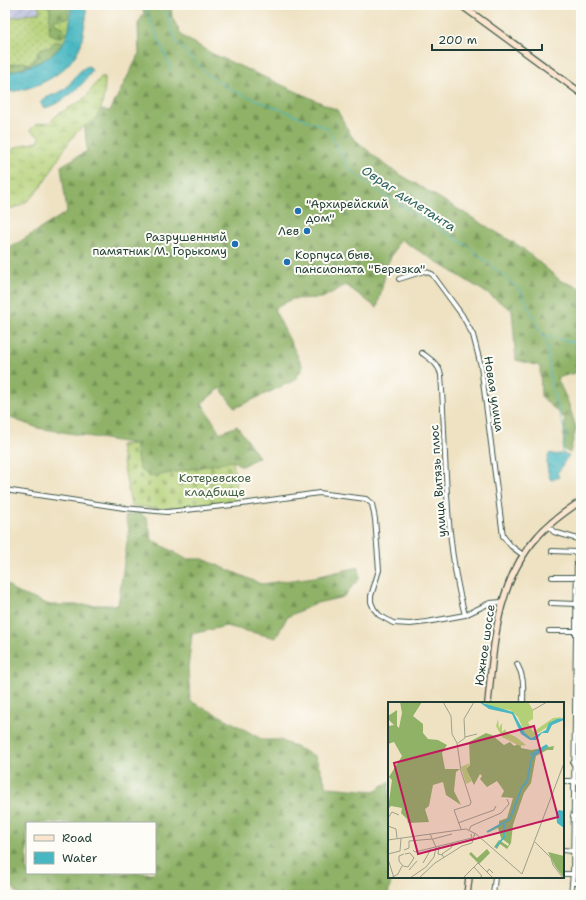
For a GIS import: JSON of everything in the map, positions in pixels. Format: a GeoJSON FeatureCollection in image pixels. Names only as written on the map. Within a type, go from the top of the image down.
{"type":"FeatureCollection","features":[{"type":"Feature","properties":{"kind":"main road"},"geometry":{"type":"LineString","coordinates":[[461,5],[581,93]]}},
{"type":"Feature","properties":{"kind":"main road","name":"Южное шоссе"},"geometry":{"type":"LineString","coordinates":[[488,702],[494,641],[502,602],[511,577],[523,555],[535,539],[548,526],[581,501]]}},
{"type":"Feature","properties":{"kind":"main road"},"geometry":{"type":"LineString","coordinates":[[467,895],[469,878]]}},
{"type":"Feature","properties":{"kind":"street","name":"Новая улица"},"geometry":{"type":"LineString","coordinates":[[399,279],[424,271],[432,274],[462,315],[473,335],[481,366],[504,536],[511,546],[523,555]]}},
{"type":"Feature","properties":{"kind":"street","name":"улица Витязь плюс"},"geometry":{"type":"LineString","coordinates":[[422,353],[437,364],[441,375],[445,482],[456,577],[465,615]]}},
{"type":"Feature","properties":{"kind":"street"},"geometry":{"type":"LineString","coordinates":[[5,490],[127,509],[167,512],[242,504],[318,493],[366,499],[372,504],[374,509],[376,526],[379,570],[371,596],[371,602],[379,615],[393,623],[410,624],[465,615],[490,603],[502,602]]}},
{"type":"Feature","properties":{"kind":"street"},"geometry":{"type":"LineString","coordinates":[[548,526],[554,532],[581,540]]}},
{"type":"Feature","properties":{"kind":"street"},"geometry":{"type":"LineString","coordinates":[[552,551],[577,552],[576,604],[578,631],[575,682],[573,874],[571,895]]}},
{"type":"Feature","properties":{"kind":"street"},"geometry":{"type":"LineString","coordinates":[[552,577],[576,577]]}},
{"type":"Feature","properties":{"kind":"street"},"geometry":{"type":"LineString","coordinates":[[551,603],[576,604]]}},
{"type":"Feature","properties":{"kind":"street"},"geometry":{"type":"LineString","coordinates":[[549,631],[578,631]]}},
{"type":"Feature","properties":{"kind":"street"},"geometry":{"type":"LineString","coordinates":[[517,664],[523,678],[523,702]]}},
{"type":"Feature","properties":{"kind":"street"},"geometry":{"type":"LineString","coordinates":[[575,682],[581,682]]}},
{"type":"Feature","properties":{"kind":"street"},"geometry":{"type":"LineString","coordinates":[[573,763],[581,765]]}},
{"type":"Feature","properties":{"kind":"street"},"geometry":{"type":"LineString","coordinates":[[564,781],[573,781],[581,784]]}},
{"type":"Feature","properties":{"kind":"street"},"geometry":{"type":"LineString","coordinates":[[573,816],[581,818]]}},
{"type":"Feature","properties":{"kind":"street"},"geometry":{"type":"LineString","coordinates":[[564,850],[573,851]]}},
{"type":"Feature","properties":{"kind":"street"},"geometry":{"type":"LineString","coordinates":[[564,874],[573,874]]}},
{"type":"Feature","properties":{"kind":"street"},"geometry":{"type":"LineString","coordinates":[[493,895],[495,878]]}},
{"type":"Feature","properties":{"kind":"street"},"geometry":{"type":"LineString","coordinates":[[572,883],[581,883]]}},
{"type":"Feature","properties":{"kind":"shaded area"},"geometry":{"type":"Polygon","coordinates":[[[5,5],[38,5],[40,12],[5,19],[5,5]]]}},
{"type":"Feature","properties":{"kind":"green space"},"geometry":{"type":"Polygon","coordinates":[[[38,5],[70,5],[71,18],[68,34],[59,49],[47,59],[5,73],[5,19],[40,12],[38,5]]]}},
{"type":"Feature","properties":{"kind":"green space"},"geometry":{"type":"Polygon","coordinates":[[[47,5],[67,5],[69,18],[54,20],[55,24],[63,27],[66,34],[64,36],[57,37],[49,32],[50,9],[47,5]]]}},
{"type":"Feature","properties":{"kind":"green space"},"geometry":{"type":"Polygon","coordinates":[[[141,5],[171,5],[172,17],[182,36],[213,54],[337,110],[352,137],[386,166],[521,247],[561,281],[581,288],[581,371],[557,378],[568,402],[576,428],[570,453],[563,449],[565,419],[541,396],[540,366],[516,360],[512,310],[400,239],[388,263],[377,308],[346,285],[322,298],[292,299],[274,309],[303,367],[295,380],[235,408],[220,388],[202,403],[220,433],[237,426],[259,457],[242,466],[233,461],[150,477],[139,468],[135,444],[38,428],[5,416],[5,251],[67,212],[61,166],[87,151],[83,107],[110,111],[139,54],[138,24],[144,13],[141,5]]]}},
{"type":"Feature","properties":{"kind":"green space"},"geometry":{"type":"Polygon","coordinates":[[[54,42],[63,42],[52,55],[38,63],[5,73],[5,66],[24,62],[29,64],[37,58],[37,52],[42,48],[49,48],[54,42]]]}},
{"type":"Feature","properties":{"kind":"green space"},"geometry":{"type":"Polygon","coordinates":[[[101,77],[105,77],[103,102],[97,116],[76,133],[50,174],[35,194],[26,202],[17,207],[5,209],[5,155],[11,150],[25,144],[39,141],[40,137],[30,130],[36,124],[49,123],[58,114],[81,101],[101,77]]]}},
{"type":"Feature","properties":{"kind":"green space","name":"Котеревское кладбище"},"geometry":{"type":"Polygon","coordinates":[[[135,444],[139,468],[150,477],[233,461],[238,503],[161,509],[131,506],[120,445],[135,444]]]}},
{"type":"Feature","properties":{"kind":"green space"},"geometry":{"type":"Polygon","coordinates":[[[139,512],[147,519],[152,540],[186,559],[203,559],[261,584],[315,577],[359,567],[359,579],[343,597],[317,603],[287,617],[276,638],[226,626],[192,634],[188,668],[190,701],[263,740],[280,740],[315,756],[327,787],[374,791],[388,783],[388,878],[392,878],[388,895],[19,895],[5,879],[5,582],[16,592],[50,605],[118,605],[129,529],[125,516],[139,512]]]}},
{"type":"Feature","properties":{"kind":"water"},"geometry":{"type":"Polygon","coordinates":[[[70,5],[84,5],[86,11],[81,44],[76,55],[69,64],[50,79],[28,88],[5,92],[5,73],[44,60],[54,53],[62,44],[67,34],[70,21],[70,5]]]}},
{"type":"Feature","properties":{"kind":"water"},"geometry":{"type":"Polygon","coordinates":[[[89,66],[92,71],[76,90],[63,100],[44,108],[40,102],[63,90],[82,69],[89,66]]]}},
{"type":"Feature","properties":{"kind":"water"},"geometry":{"type":"Polygon","coordinates":[[[550,453],[565,454],[569,456],[557,473],[559,477],[552,480],[550,479],[547,466],[547,459],[550,453]]]}},
{"type":"Feature","properties":{"kind":"waterway"},"geometry":{"type":"LineString","coordinates":[[144,5],[171,69]]}},
{"type":"Feature","properties":{"kind":"waterway","name":"Овраг дилетанта"},"geometry":{"type":"LineString","coordinates":[[164,5],[176,42],[208,75],[234,91],[327,128],[350,170],[386,196],[468,246],[521,291],[547,344],[551,386],[566,436],[562,453]]}},
{"type":"Feature","properties":{"kind":"waterway"},"geometry":{"type":"LineString","coordinates":[[541,335],[581,344]]}},
{"type":"Feature","properties":{"kind":"place","name":"\"Архирейский дом\""},"geometry":{"type":"Point","coordinates":[298,211]}},
{"type":"Feature","properties":{"kind":"place","name":"Лев"},"geometry":{"type":"Point","coordinates":[307,231]}},
{"type":"Feature","properties":{"kind":"place","name":"Разрушенный памятник М. Горькому"},"geometry":{"type":"Point","coordinates":[235,244]}},
{"type":"Feature","properties":{"kind":"place","name":"Корпуса быв. пансионата \"Березка\""},"geometry":{"type":"Point","coordinates":[287,262]}}]}
